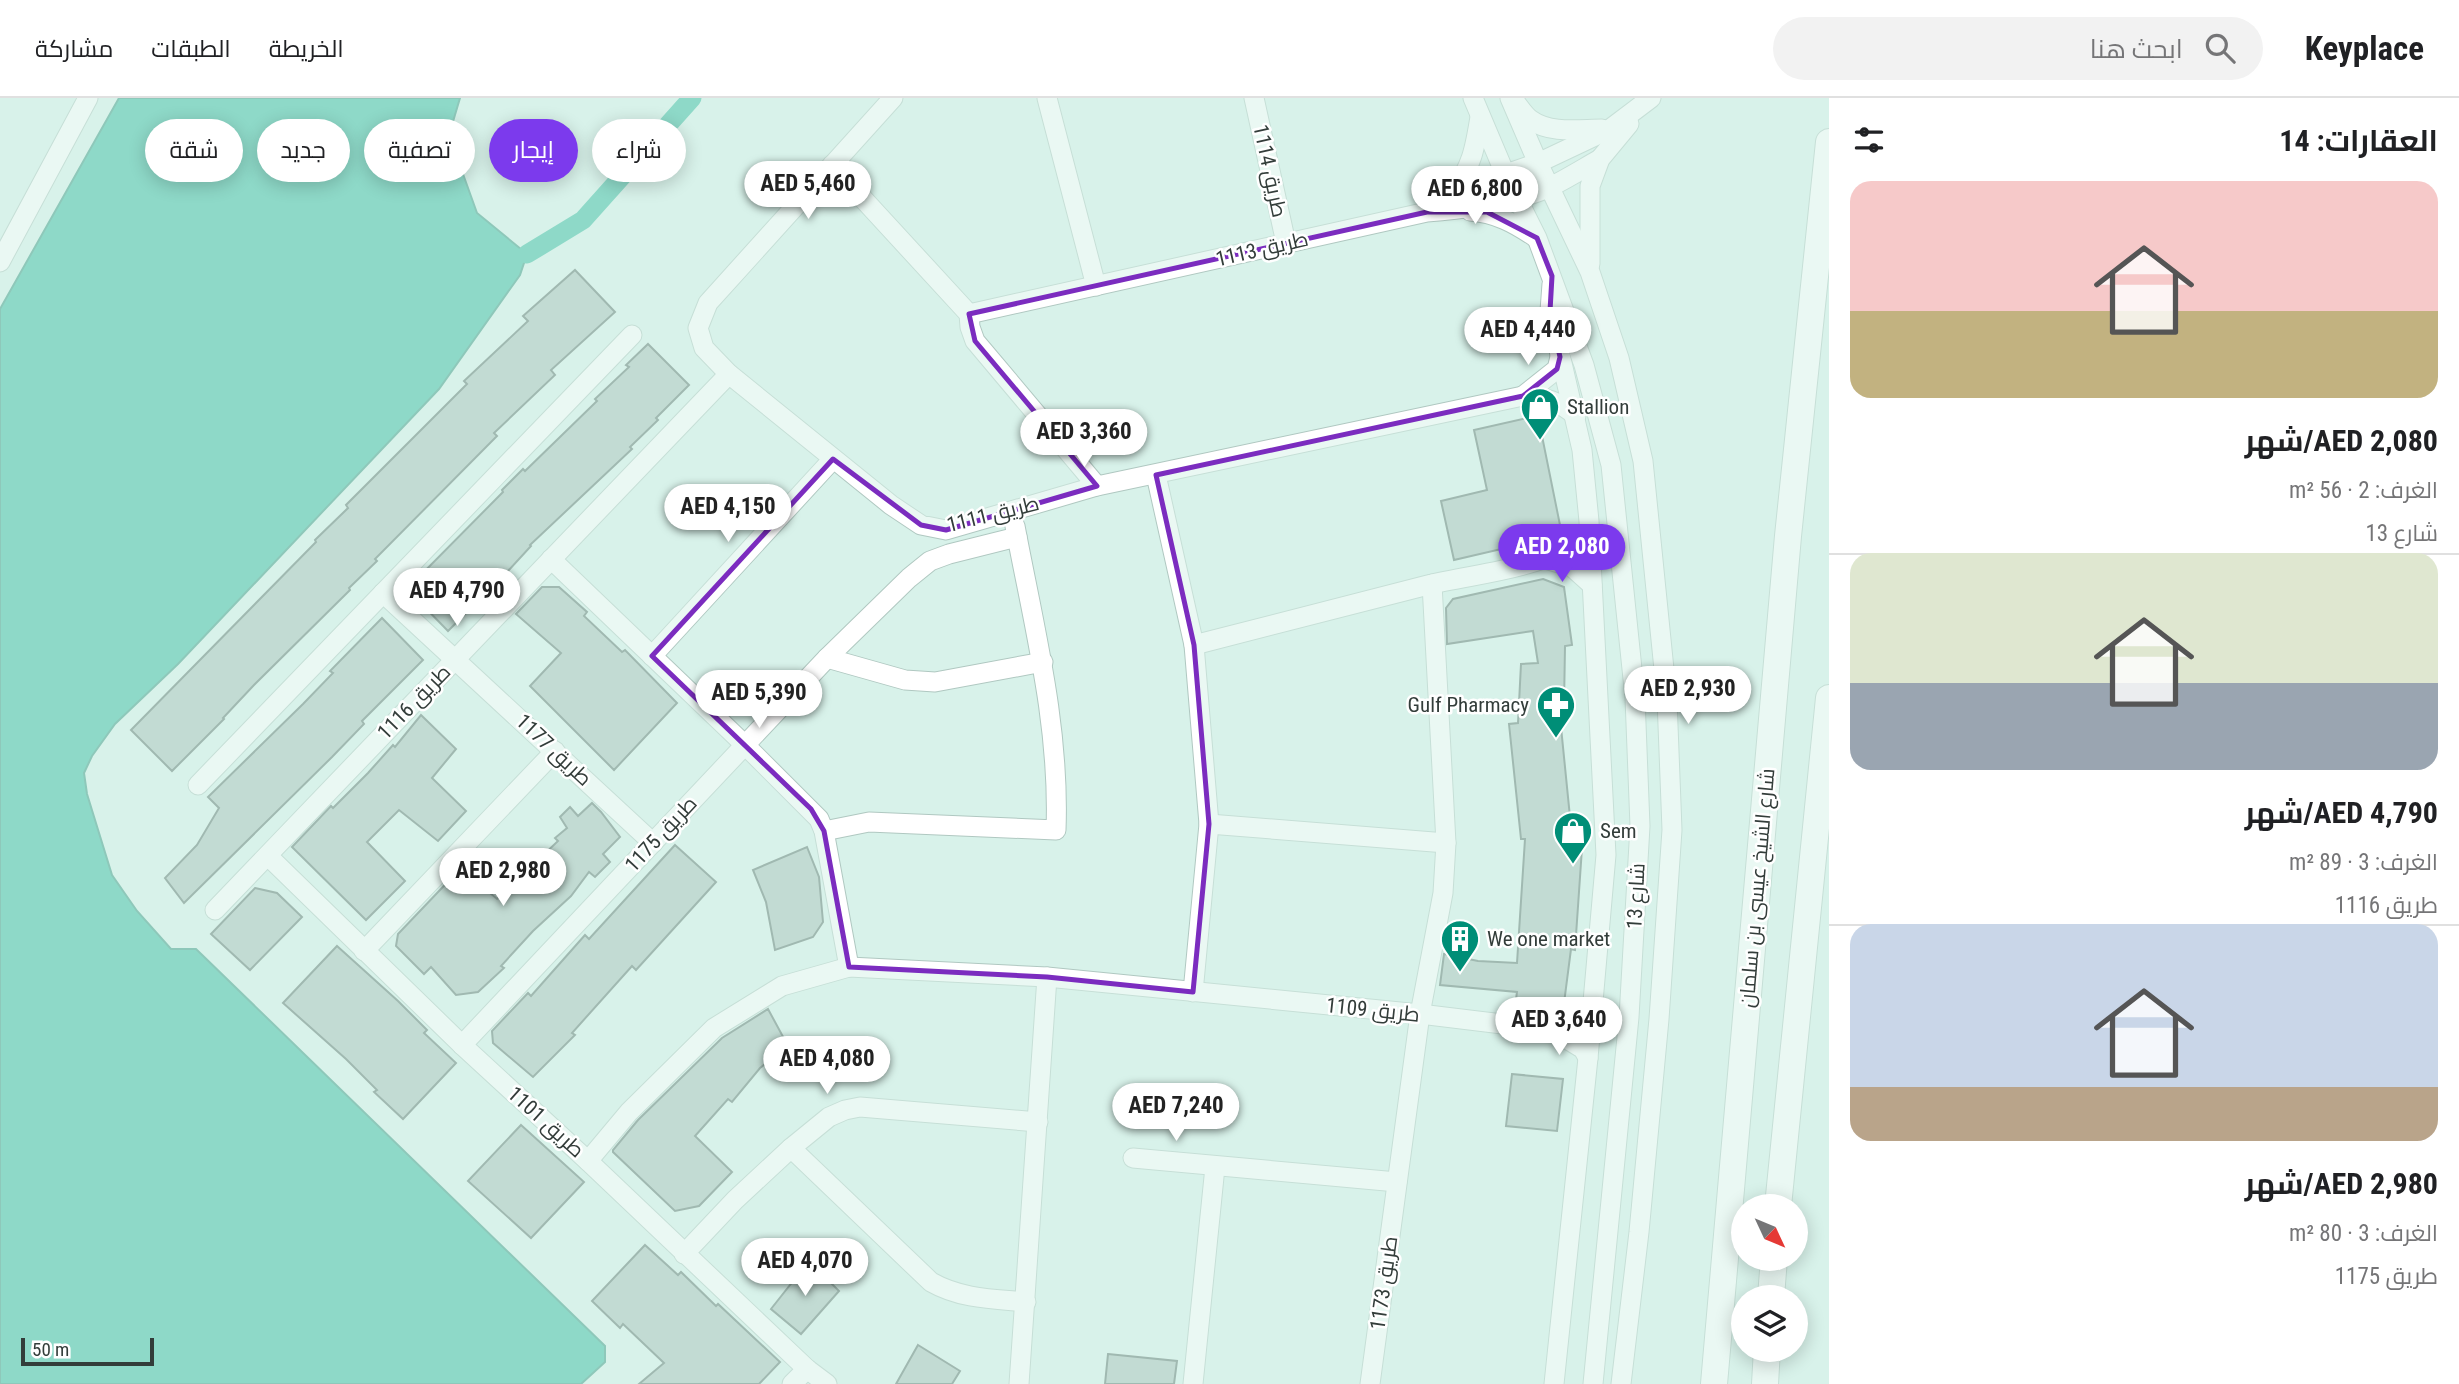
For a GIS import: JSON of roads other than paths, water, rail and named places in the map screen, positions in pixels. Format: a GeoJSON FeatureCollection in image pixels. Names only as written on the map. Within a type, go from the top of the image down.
{"type":"FeatureCollection","features":[{"type":"Feature","properties":{"kind":"highway","name":"شارع الشيخ عيسى بن سلمان"},"geometry":{"type":"LineString","coordinates":[[1714,1384],[1788,536],[1829,142]]}},
{"type":"Feature","properties":{"kind":"highway"},"geometry":{"type":"LineString","coordinates":[[1779,1194],[1829,698]]}},
{"type":"Feature","properties":{"kind":"highway"},"geometry":{"type":"LineString","coordinates":[[1765,1384],[1766,1362]]}},
{"type":"Feature","properties":{"kind":"street"},"geometry":{"type":"LineString","coordinates":[[2,253],[88,98]]}},
{"type":"Feature","properties":{"kind":"street"},"geometry":{"type":"LineString","coordinates":[[893,98],[832,164],[970,314],[970,327],[975,341],[1097,486]]}},
{"type":"Feature","properties":{"kind":"street"},"geometry":{"type":"LineString","coordinates":[[1047,98],[1096,286]]}},
{"type":"Feature","properties":{"kind":"street","name":"طريق 1114"},"geometry":{"type":"LineString","coordinates":[[1254,98],[1286,243]]}},
{"type":"Feature","properties":{"kind":"street"},"geometry":{"type":"LineString","coordinates":[[1510,98],[1531,120],[1548,127],[1564,130],[1611,129]]}},
{"type":"Feature","properties":{"kind":"street","name":"شارع 13"},"geometry":{"type":"LineString","coordinates":[[1510,98],[1590,272],[1619,358],[1643,461],[1667,699],[1672,817],[1659,1019],[1639,1232],[1620,1384]]}},
{"type":"Feature","properties":{"kind":"street"},"geometry":{"type":"LineString","coordinates":[[1590,272],[1590,186],[1600,159],[1651,98]]}},
{"type":"Feature","properties":{"kind":"street","name":"طريق 1113"},"geometry":{"type":"LineString","coordinates":[[970,314],[1427,212],[1611,129],[1651,98]]}},
{"type":"Feature","properties":{"kind":"street"},"geometry":{"type":"LineString","coordinates":[[1477,107],[1475,151],[1454,201],[1511,221],[1537,238]]}},
{"type":"Feature","properties":{"kind":"street","name":"شارع 13"},"geometry":{"type":"LineString","coordinates":[[1477,107],[1552,276],[1584,365],[1611,465],[1636,698],[1640,826],[1629,1017],[1593,1384]]}},
{"type":"Feature","properties":{"kind":"street","name":"طريق 1113"},"geometry":{"type":"LineString","coordinates":[[1454,201],[1517,198],[1550,187],[1600,159]]}},
{"type":"Feature","properties":{"kind":"street","name":"طريق 1111"},"geometry":{"type":"LineString","coordinates":[[832,164],[708,303],[698,328],[704,348],[729,373],[891,505],[921,525],[946,530],[1097,486],[1523,396],[1542,396],[1562,404],[1576,416]]}},
{"type":"Feature","properties":{"kind":"street"},"geometry":{"type":"LineString","coordinates":[[1552,276],[1550,311],[1582,450],[1589,532],[1606,855],[1554,1384]]}},
{"type":"Feature","properties":{"kind":"street"},"geometry":{"type":"LineString","coordinates":[[198,785],[632,335]]}},
{"type":"Feature","properties":{"kind":"street","name":"طريق 1111"},"geometry":{"type":"LineString","coordinates":[[1523,396],[1557,369],[1560,357]]}},
{"type":"Feature","properties":{"kind":"street","name":"طريق 1116"},"geometry":{"type":"LineString","coordinates":[[215,910],[729,373]]}},
{"type":"Feature","properties":{"kind":"street"},"geometry":{"type":"LineString","coordinates":[[652,656],[834,459]]}},
{"type":"Feature","properties":{"kind":"street"},"geometry":{"type":"LineString","coordinates":[[1156,475],[1194,645],[1209,824],[1194,992]]}},
{"type":"Feature","properties":{"kind":"street"},"geometry":{"type":"LineString","coordinates":[[824,831],[869,822],[1056,830],[1055,753],[1043,662],[1012,510]]}},
{"type":"Feature","properties":{"kind":"street"},"geometry":{"type":"LineString","coordinates":[[1194,645],[1432,584],[1545,559],[1564,551],[1589,532]]}},
{"type":"Feature","properties":{"kind":"street","name":"طريق 1175"},"geometry":{"type":"LineString","coordinates":[[462,1045],[827,658],[930,561],[1017,537]]}},
{"type":"Feature","properties":{"kind":"street"},"geometry":{"type":"LineString","coordinates":[[551,559],[819,819],[824,831],[849,967]]}},
{"type":"Feature","properties":{"kind":"street"},"geometry":{"type":"LineString","coordinates":[[1545,559],[1572,567],[1592,585]]}},
{"type":"Feature","properties":{"kind":"street","name":"طريق 1173"},"geometry":{"type":"LineString","coordinates":[[1370,1384],[1420,1014],[1443,893],[1446,843],[1432,584]]}},
{"type":"Feature","properties":{"kind":"street","name":"طريق 1177"},"geometry":{"type":"LineString","coordinates":[[383,593],[653,843]]}},
{"type":"Feature","properties":{"kind":"street"},"geometry":{"type":"LineString","coordinates":[[827,658],[905,680],[935,682],[1043,662]]}},
{"type":"Feature","properties":{"kind":"street"},"geometry":{"type":"LineString","coordinates":[[364,951],[555,751]]}},
{"type":"Feature","properties":{"kind":"street"},"geometry":{"type":"LineString","coordinates":[[1209,824],[1446,843]]}},
{"type":"Feature","properties":{"kind":"street","name":"طريق 1101"},"geometry":{"type":"LineString","coordinates":[[268,856],[462,1045],[807,1369],[827,1384]]}},
{"type":"Feature","properties":{"kind":"street","name":"طريق 1109"},"geometry":{"type":"LineString","coordinates":[[588,1161],[629,1112],[714,1028],[782,986],[849,967],[1047,977],[1420,1014],[1552,1030],[1583,1049],[1588,1058]]}},
{"type":"Feature","properties":{"kind":"street"},"geometry":{"type":"LineString","coordinates":[[1019,1384],[1047,977]]}},
{"type":"Feature","properties":{"kind":"street"},"geometry":{"type":"LineString","coordinates":[[1552,1030],[1577,1019],[1593,1005]]}},
{"type":"Feature","properties":{"kind":"street"},"geometry":{"type":"LineString","coordinates":[[684,1254],[735,1200],[791,1148],[829,1117],[845,1110],[860,1107],[1038,1122]]}},
{"type":"Feature","properties":{"kind":"street"},"geometry":{"type":"LineString","coordinates":[[791,1148],[931,1282],[947,1292],[962,1296],[1026,1302]]}},
{"type":"Feature","properties":{"kind":"street"},"geometry":{"type":"LineString","coordinates":[[1133,1158],[1397,1182]]}},
{"type":"Feature","properties":{"kind":"street"},"geometry":{"type":"LineString","coordinates":[[1193,1384],[1215,1167]]}},
{"type":"Feature","properties":{"kind":"street"},"geometry":{"type":"LineString","coordinates":[[792,1384],[807,1369]]}},
{"type":"Feature","properties":{"kind":"waterway"},"geometry":{"type":"LineString","coordinates":[[527,254],[583,220],[692,98]]}},
{"type":"Feature","properties":{"kind":"place","name":"Stallion"},"geometry":{"type":"Point","coordinates":[1540,441]}},
{"type":"Feature","properties":{"kind":"place","name":"Gulf Pharmacy"},"geometry":{"type":"Point","coordinates":[1556,739]}},
{"type":"Feature","properties":{"kind":"place","name":"Sem"},"geometry":{"type":"Point","coordinates":[1573,865]}},
{"type":"Feature","properties":{"kind":"place","name":"We one market"},"geometry":{"type":"Point","coordinates":[1460,973]}}]}
